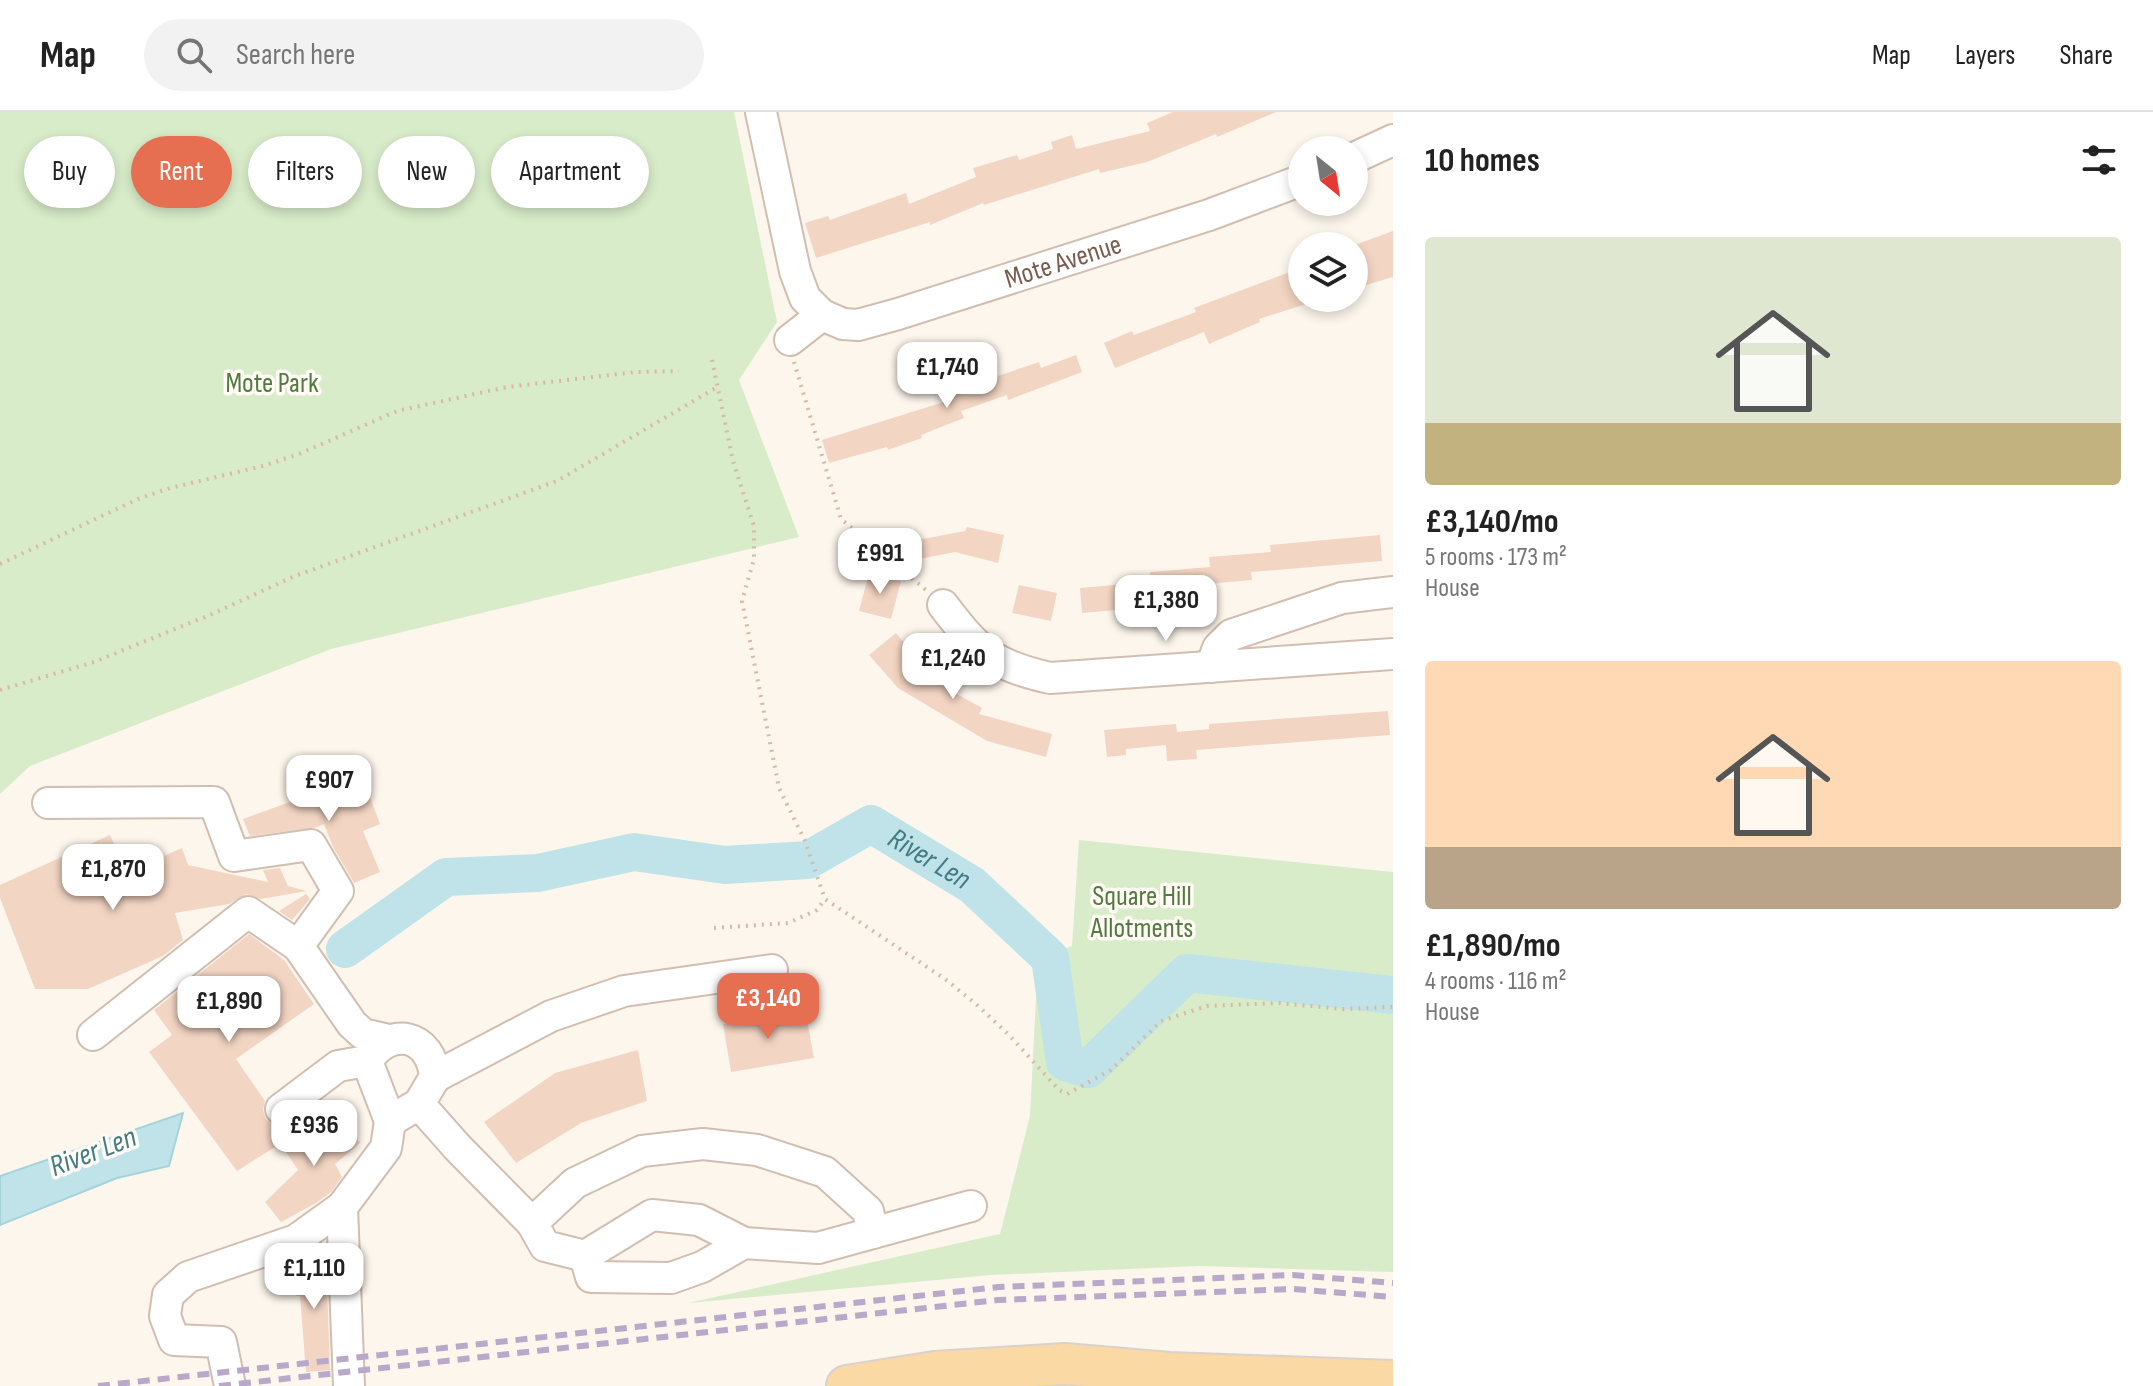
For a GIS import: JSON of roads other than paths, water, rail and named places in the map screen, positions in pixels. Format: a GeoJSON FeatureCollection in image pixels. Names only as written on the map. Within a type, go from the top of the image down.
{"type":"FeatureCollection","features":[{"type":"Feature","properties":{"kind":"main road"},"geometry":{"type":"LineString","coordinates":[[847,1386],[935,1372],[1065,1364],[1168,1380],[1393,1381]]}},
{"type":"Feature","properties":{"kind":"street"},"geometry":{"type":"LineString","coordinates":[[761,112],[795,271],[805,298],[822,315],[790,340]]}},
{"type":"Feature","properties":{"kind":"street"},"geometry":{"type":"LineString","coordinates":[[1368,152],[1393,140]]}},
{"type":"Feature","properties":{"kind":"street","name":"Mote Avenue"},"geometry":{"type":"LineString","coordinates":[[822,315],[843,324],[858,325],[898,314],[1209,215],[1288,185]]}},
{"type":"Feature","properties":{"kind":"street"},"geometry":{"type":"LineString","coordinates":[[1211,667],[1218,648],[1231,635],[1342,598],[1393,592]]}},
{"type":"Feature","properties":{"kind":"street"},"geometry":{"type":"LineString","coordinates":[[943,605],[971,642],[993,658],[1019,671],[1050,678],[1393,654]]}},
{"type":"Feature","properties":{"kind":"street"},"geometry":{"type":"LineString","coordinates":[[48,803],[214,802],[234,856],[311,845],[338,891],[298,946]]}},
{"type":"Feature","properties":{"kind":"street"},"geometry":{"type":"LineString","coordinates":[[93,1035],[248,912],[298,946],[352,1024],[378,1050],[390,1121],[386,1148],[342,1207],[296,1240],[188,1277],[168,1295],[165,1316],[174,1340],[221,1342],[230,1386]]}},
{"type":"Feature","properties":{"kind":"street"},"geometry":{"type":"LineString","coordinates":[[390,1121],[419,1104],[435,1077],[551,1016],[624,991],[772,970]]}},
{"type":"Feature","properties":{"kind":"street"},"geometry":{"type":"LineString","coordinates":[[281,1109],[338,1066],[401,1038],[414,1041],[432,1057],[435,1077]]}},
{"type":"Feature","properties":{"kind":"street"},"geometry":{"type":"LineString","coordinates":[[419,1104],[532,1223],[545,1246],[585,1256],[652,1215],[699,1220],[744,1243],[818,1248],[971,1206]]}},
{"type":"Feature","properties":{"kind":"street"},"geometry":{"type":"LineString","coordinates":[[532,1223],[575,1183],[642,1151],[703,1144],[757,1150],[825,1172],[868,1211],[873,1233]]}},
{"type":"Feature","properties":{"kind":"street"},"geometry":{"type":"LineString","coordinates":[[342,1207],[349,1386]]}},
{"type":"Feature","properties":{"kind":"street"},"geometry":{"type":"LineString","coordinates":[[585,1256],[591,1277],[671,1278],[702,1267],[744,1243]]}},
{"type":"Feature","properties":{"kind":"water"},"geometry":{"type":"Polygon","coordinates":[[[183,1113],[169,1166],[117,1178],[0,1225],[0,1176],[183,1113]]]}},
{"type":"Feature","properties":{"kind":"waterway","name":"River Len"},"geometry":{"type":"LineString","coordinates":[[345,949],[446,877],[538,873],[634,852],[725,865],[808,860],[871,824],[972,885],[1050,958],[1065,1062],[1088,1069],[1187,973],[1393,995]]}},
{"type":"Feature","properties":{"kind":"railway"},"geometry":{"type":"LineString","coordinates":[[98,1386],[999,1287],[1293,1275],[1393,1283]]}},
{"type":"Feature","properties":{"kind":"railway"},"geometry":{"type":"LineString","coordinates":[[219,1386],[998,1300],[1293,1289],[1393,1297]]}},
{"type":"Feature","properties":{"kind":"park label","name":"Mote Park"},"geometry":{"type":"Point","coordinates":[272,383]}},
{"type":"Feature","properties":{"kind":"park label","name":"Square Hill Allotments"},"geometry":{"type":"Point","coordinates":[1142,912]}}]}
